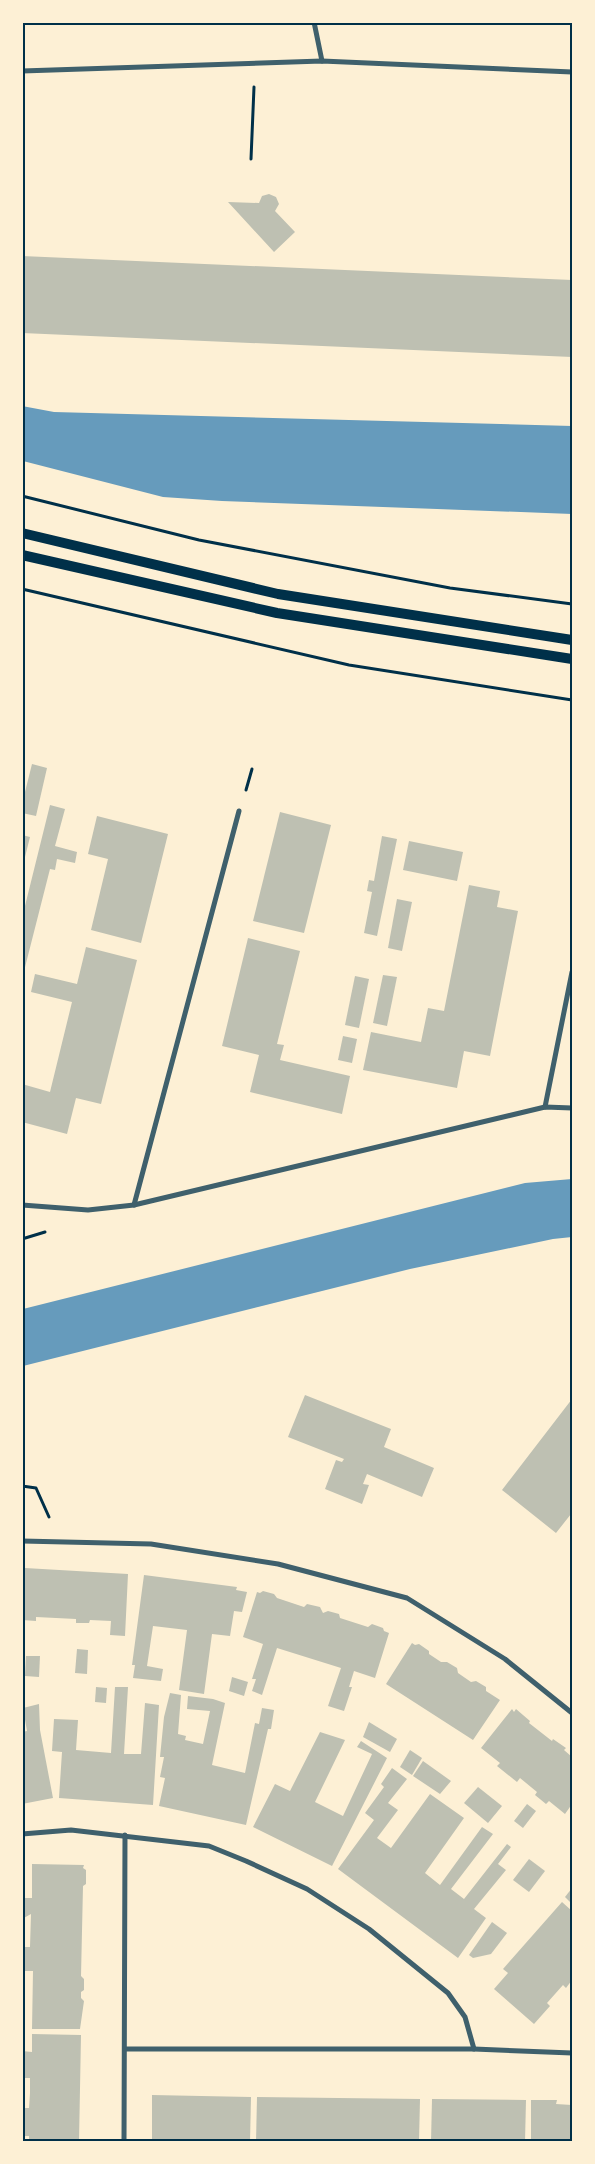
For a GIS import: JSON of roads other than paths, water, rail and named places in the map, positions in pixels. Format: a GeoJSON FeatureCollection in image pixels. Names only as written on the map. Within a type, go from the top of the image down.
{"type":"FeatureCollection","features":[{"type":"Feature","properties":{"kind":"main road"},"geometry":{"type":"LineString","coordinates":[[22,533],[278,594],[572,640]]}},
{"type":"Feature","properties":{"kind":"main road"},"geometry":{"type":"LineString","coordinates":[[22,555],[278,613],[572,659]]}},
{"type":"Feature","properties":{"kind":"street"},"geometry":{"type":"LineString","coordinates":[[314,22],[322,61]]}},
{"type":"Feature","properties":{"kind":"street"},"geometry":{"type":"LineString","coordinates":[[22,71],[322,61],[572,72]]}},
{"type":"Feature","properties":{"kind":"street"},"geometry":{"type":"LineString","coordinates":[[134,1205],[240,811]]}},
{"type":"Feature","properties":{"kind":"street"},"geometry":{"type":"LineString","coordinates":[[545,1108],[572,972]]}},
{"type":"Feature","properties":{"kind":"street"},"geometry":{"type":"LineString","coordinates":[[22,1205],[88,1210],[134,1205],[545,1108],[572,1108]]}},
{"type":"Feature","properties":{"kind":"street"},"geometry":{"type":"LineString","coordinates":[[22,1541],[151,1544],[268,1562],[407,1598],[505,1659],[572,1714]]}},
{"type":"Feature","properties":{"kind":"street"},"geometry":{"type":"LineString","coordinates":[[22,1834],[71,1830],[209,1846],[246,1860],[307,1889],[369,1929],[448,1993],[465,2017],[474,2049]]}},
{"type":"Feature","properties":{"kind":"street"},"geometry":{"type":"LineString","coordinates":[[124,2142],[126,2049],[125,1835]]}},
{"type":"Feature","properties":{"kind":"street"},"geometry":{"type":"LineString","coordinates":[[126,2049],[474,2049],[572,2052]]}},
{"type":"Feature","properties":{"kind":"water"},"geometry":{"type":"Polygon","coordinates":[[[22,406],[54,412],[572,426],[572,514],[222,501],[163,497],[23,461],[22,406]]]}},
{"type":"Feature","properties":{"kind":"water"},"geometry":{"type":"Polygon","coordinates":[[[572,1179],[572,1237],[553,1239],[410,1269],[23,1366],[23,1309],[525,1183],[572,1179]]]}}]}
